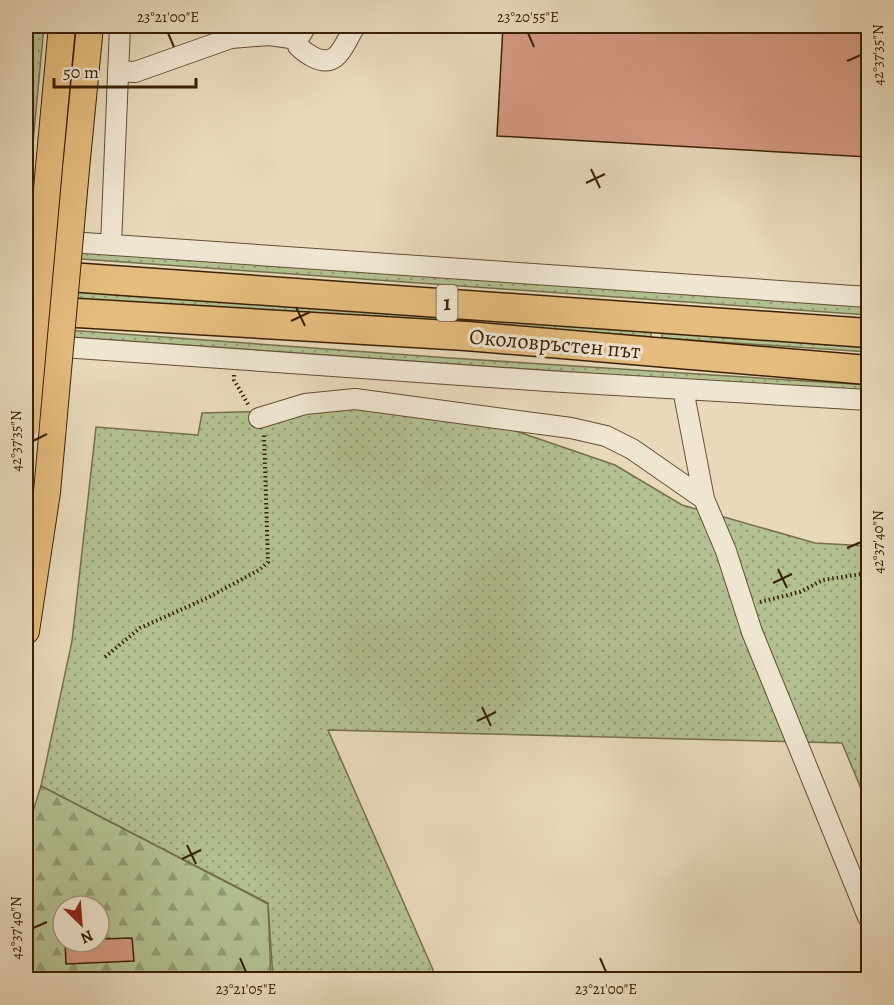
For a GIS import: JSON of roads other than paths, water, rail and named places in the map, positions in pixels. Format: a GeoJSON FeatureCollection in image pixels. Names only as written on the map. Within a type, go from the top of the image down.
{"type":"FeatureCollection","features":[{"type":"Feature","properties":{"kind":"highway","name":"Околовръстен път"},"geometry":{"type":"LineString","coordinates":[[26,274],[868,333]]}},
{"type":"Feature","properties":{"kind":"highway","name":"Околовръстен път"},"geometry":{"type":"LineString","coordinates":[[26,310],[466,336],[862,371]]}},
{"type":"Feature","properties":{"kind":"highway"},"geometry":{"type":"LineString","coordinates":[[806,328],[868,326]]}},
{"type":"Feature","properties":{"kind":"main road"},"geometry":{"type":"LineString","coordinates":[[26,433],[62,26]]}},
{"type":"Feature","properties":{"kind":"main road"},"geometry":{"type":"LineString","coordinates":[[26,632],[47,492],[90,26]]}},
{"type":"Feature","properties":{"kind":"street"},"geometry":{"type":"LineString","coordinates":[[111,245],[120,26]]}},
{"type":"Feature","properties":{"kind":"street"},"geometry":{"type":"LineString","coordinates":[[118,71],[135,72],[231,38],[302,32],[298,46],[303,52],[322,62],[330,61],[336,58],[355,26]]}},
{"type":"Feature","properties":{"kind":"street"},"geometry":{"type":"LineString","coordinates":[[26,239],[868,297]]}},
{"type":"Feature","properties":{"kind":"street"},"geometry":{"type":"LineString","coordinates":[[26,344],[868,400]]}},
{"type":"Feature","properties":{"kind":"street"},"geometry":{"type":"LineString","coordinates":[[683,389],[704,499],[726,551],[752,632],[868,917]]}},
{"type":"Feature","properties":{"kind":"street"},"geometry":{"type":"LineString","coordinates":[[259,418],[305,404],[355,399],[571,428],[606,436],[632,448],[704,499]]}}]}
